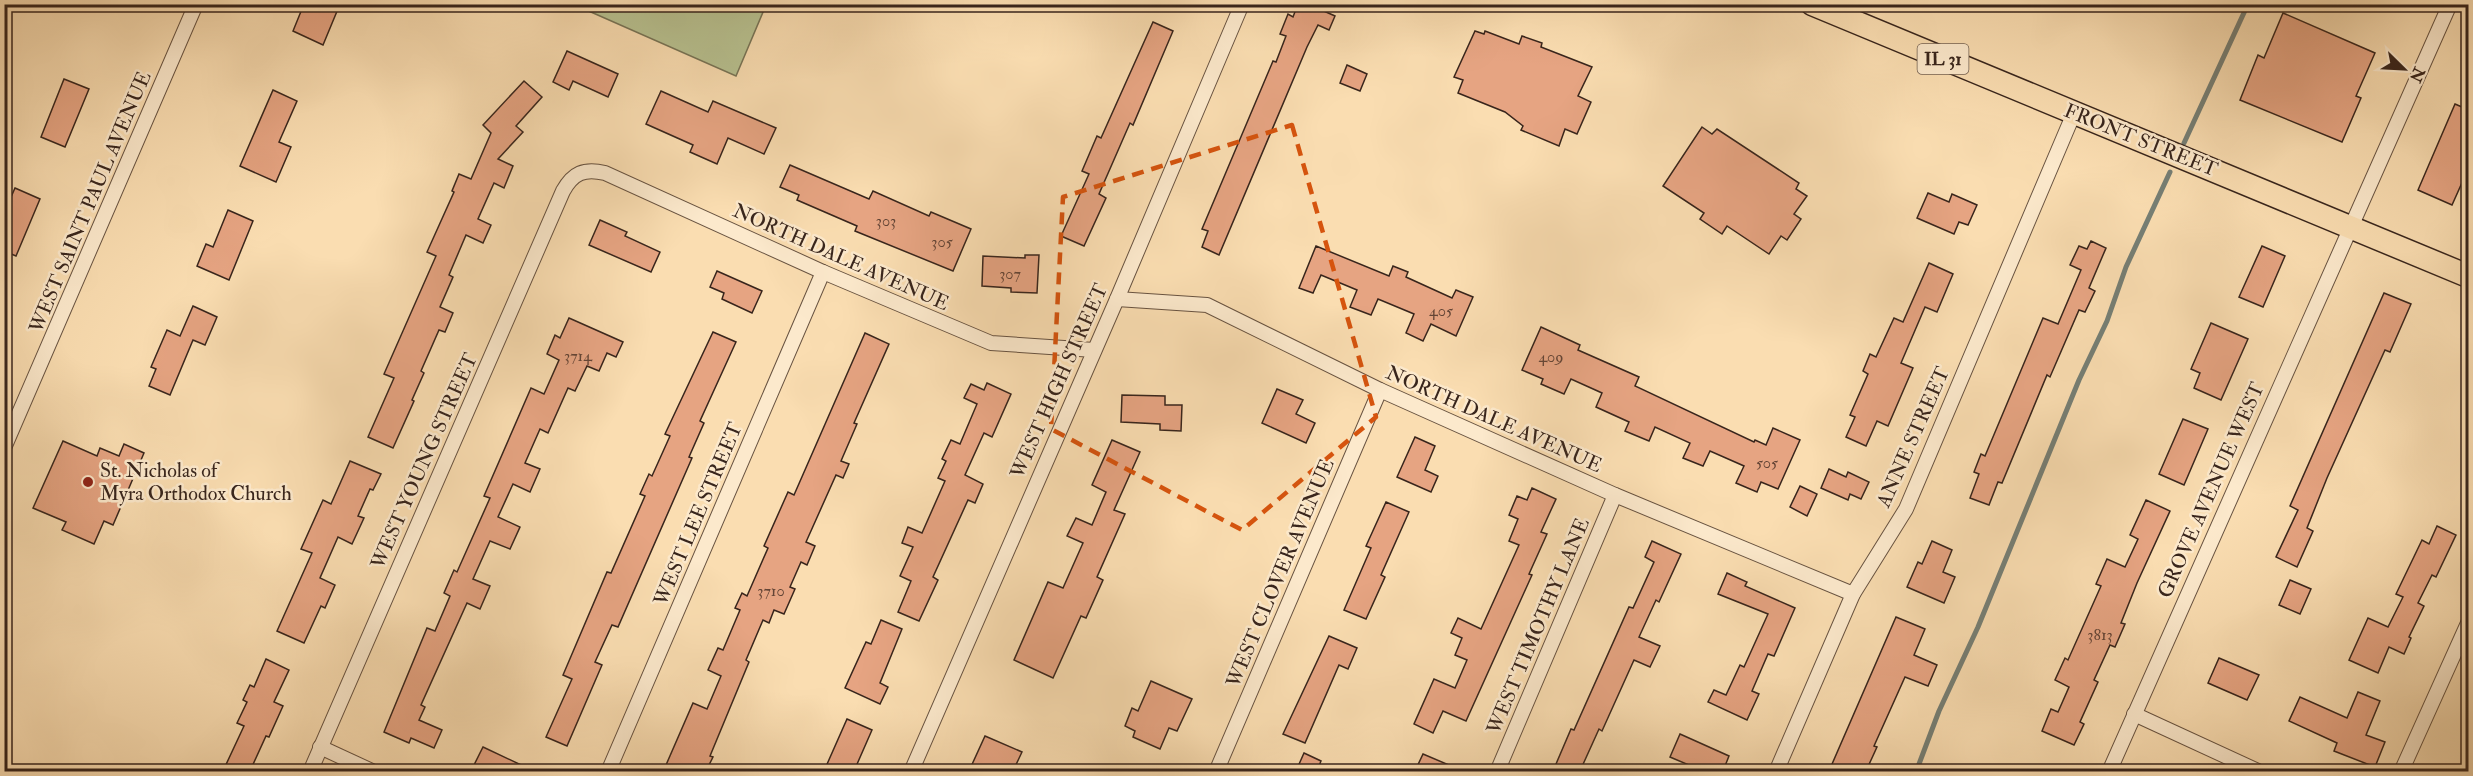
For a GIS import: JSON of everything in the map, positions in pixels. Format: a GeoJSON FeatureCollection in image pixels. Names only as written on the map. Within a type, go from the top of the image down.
{"type":"FeatureCollection","features":[{"type":"Feature","properties":{"kind":"main road","name":"FRONT STREET"},"geometry":{"type":"LineString","coordinates":[[1812,4],[2469,276]]}},
{"type":"Feature","properties":{"kind":"street","name":"WEST SAINT PAUL AVENUE"},"geometry":{"type":"LineString","coordinates":[[4,448],[196,4]]}},
{"type":"Feature","properties":{"kind":"street","name":"WEST HIGH STREET"},"geometry":{"type":"LineString","coordinates":[[911,771],[1117,299],[1242,4]]}},
{"type":"Feature","properties":{"kind":"street","name":"GROVE AVENUE WEST"},"geometry":{"type":"LineString","coordinates":[[2109,771],[2450,4]]}},
{"type":"Feature","properties":{"kind":"street","name":"ANNE STREET"},"geometry":{"type":"LineString","coordinates":[[1776,771],[1853,594],[1906,509],[2074,113]]}},
{"type":"Feature","properties":{"kind":"street","name":"NORTH DALE AVENUE"},"geometry":{"type":"LineString","coordinates":[[580,171],[593,170],[604,173],[823,272],[991,343],[1094,350]]}},
{"type":"Feature","properties":{"kind":"street","name":"WEST YOUNG STREET"},"geometry":{"type":"LineString","coordinates":[[309,771],[562,191],[570,179],[580,171]]}},
{"type":"Feature","properties":{"kind":"street","name":"WEST LEE STREET"},"geometry":{"type":"LineString","coordinates":[[608,771],[823,272]]}},
{"type":"Feature","properties":{"kind":"street","name":"NORTH DALE AVENUE"},"geometry":{"type":"LineString","coordinates":[[1117,299],[1207,305],[1380,390],[1615,495],[1853,594]]}},
{"type":"Feature","properties":{"kind":"street","name":"WEST CLOVER AVENUE"},"geometry":{"type":"LineString","coordinates":[[1216,771],[1380,390]]}},
{"type":"Feature","properties":{"kind":"street","name":"WEST TIMOTHY LANE"},"geometry":{"type":"LineString","coordinates":[[1497,771],[1615,495]]}},
{"type":"Feature","properties":{"kind":"street"},"geometry":{"type":"LineString","coordinates":[[2401,771],[2469,623]]}},
{"type":"Feature","properties":{"kind":"street"},"geometry":{"type":"LineString","coordinates":[[2134,714],[2260,771]]}},
{"type":"Feature","properties":{"kind":"street"},"geometry":{"type":"LineString","coordinates":[[320,747],[374,771]]}},
{"type":"Feature","properties":{"kind":"highlighted area"},"geometry":{"type":"Polygon","coordinates":[[[1292,125],[1376,417],[1242,530],[1051,429],[1063,197],[1292,125]]]}},
{"type":"Feature","properties":{"kind":"green space"},"geometry":{"type":"Polygon","coordinates":[[[575,5],[766,5],[736,76],[575,5]]]}},
{"type":"Feature","properties":{"kind":"building"},"geometry":{"type":"Polygon","coordinates":[[[304,4],[340,4],[323,45],[293,31],[304,4]]]}},
{"type":"Feature","properties":{"kind":"building"},"geometry":{"type":"Polygon","coordinates":[[[1298,4],[1308,4],[1335,16],[1329,30],[1318,25],[1307,47],[1219,255],[1202,247],[1208,231],[1202,229],[1273,61],[1276,62],[1286,36],[1280,34],[1288,14],[1293,17],[1298,4]]]}},
{"type":"Feature","properties":{"kind":"building"},"geometry":{"type":"Polygon","coordinates":[[[2283,13],[2375,53],[2356,96],[2361,98],[2342,142],[2240,100],[2258,55],[2264,58],[2283,13]]]}},
{"type":"Feature","properties":{"kind":"building"},"geometry":{"type":"Polygon","coordinates":[[[1153,22],[1173,31],[1133,125],[1130,123],[1099,194],[1106,198],[1084,246],[1061,236],[1089,174],[1082,171],[1097,136],[1101,138],[1153,22]]]}},
{"type":"Feature","properties":{"kind":"building"},"geometry":{"type":"Polygon","coordinates":[[[1475,31],[1484,34],[1485,31],[1519,44],[1522,36],[1542,43],[1541,47],[1592,67],[1578,96],[1591,102],[1577,134],[1565,129],[1559,146],[1521,130],[1523,126],[1505,112],[1458,93],[1463,80],[1454,77],[1475,31]]]}},
{"type":"Feature","properties":{"kind":"building"},"geometry":{"type":"Polygon","coordinates":[[[567,51],[618,74],[608,97],[573,81],[569,90],[553,82],[567,51]]]}},
{"type":"Feature","properties":{"kind":"building"},"geometry":{"type":"Polygon","coordinates":[[[1347,65],[1367,74],[1360,91],[1340,83],[1347,65]]]}},
{"type":"Feature","properties":{"kind":"building"},"geometry":{"type":"Polygon","coordinates":[[[64,79],[89,89],[65,147],[41,137],[64,79]]]}},
{"type":"Feature","properties":{"kind":"building"},"geometry":{"type":"Polygon","coordinates":[[[524,81],[542,97],[516,126],[523,132],[498,159],[513,166],[504,188],[494,183],[478,219],[491,225],[483,243],[466,235],[449,275],[453,277],[440,307],[453,313],[445,332],[439,330],[421,371],[424,373],[412,400],[414,401],[393,448],[368,437],[394,378],[384,374],[436,256],[427,252],[454,192],[452,191],[459,174],[471,179],[491,133],[483,125],[524,81]]]}},
{"type":"Feature","properties":{"kind":"building"},"geometry":{"type":"Polygon","coordinates":[[[273,90],[297,101],[279,142],[291,147],[276,182],[240,166],[273,90]]]}},
{"type":"Feature","properties":{"kind":"building"},"geometry":{"type":"Polygon","coordinates":[[[661,91],[708,112],[713,101],[776,128],[764,154],[728,138],[717,164],[690,152],[693,145],[646,124],[661,91]]]}},
{"type":"Feature","properties":{"kind":"building"},"geometry":{"type":"Polygon","coordinates":[[[2455,104],[2469,110],[2469,167],[2452,205],[2418,190],[2455,104]]]}},
{"type":"Feature","properties":{"kind":"building"},"geometry":{"type":"Polygon","coordinates":[[[1702,127],[1712,134],[1717,129],[1799,183],[1796,189],[1807,196],[1794,214],[1801,219],[1787,240],[1781,236],[1769,254],[1727,226],[1722,234],[1700,219],[1704,213],[1663,186],[1702,127]]]}},
{"type":"Feature","properties":{"kind":"building"},"geometry":{"type":"Polygon","coordinates":[[[790,165],[869,199],[873,191],[929,216],[931,212],[971,229],[953,271],[855,231],[857,226],[797,200],[799,195],[780,187],[790,165]]]}},
{"type":"Feature","properties":{"kind":"building"},"geometry":{"type":"Polygon","coordinates":[[[15,188],[40,199],[16,256],[4,251],[4,213],[15,188]]]}},
{"type":"Feature","properties":{"kind":"building"},"geometry":{"type":"Polygon","coordinates":[[[1928,193],[1949,202],[1952,194],[1977,205],[1968,225],[1959,222],[1954,234],[1917,218],[1928,193]]]}},
{"type":"Feature","properties":{"kind":"building"},"geometry":{"type":"Polygon","coordinates":[[[228,210],[253,221],[229,280],[197,266],[206,244],[213,247],[228,210]]]}},
{"type":"Feature","properties":{"kind":"building"},"geometry":{"type":"Polygon","coordinates":[[[600,220],[627,232],[625,236],[660,252],[651,272],[589,245],[600,220]]]}},
{"type":"Feature","properties":{"kind":"building"},"geometry":{"type":"Polygon","coordinates":[[[2091,241],[2106,248],[2089,288],[2095,291],[2085,312],[2079,310],[2050,377],[2047,375],[2002,483],[1998,482],[1989,505],[1970,498],[1979,474],[1974,472],[1981,454],[1985,456],[2043,318],[2058,324],[2081,270],[2070,265],[2079,246],[2087,249],[2091,241]]]}},
{"type":"Feature","properties":{"kind":"building"},"geometry":{"type":"Polygon","coordinates":[[[1316,246],[1389,276],[1393,266],[1408,272],[1406,277],[1452,298],[1456,290],[1473,297],[1456,336],[1431,324],[1423,341],[1406,333],[1414,314],[1378,299],[1371,315],[1350,307],[1357,290],[1321,275],[1313,293],[1299,288],[1316,246]]]}},
{"type":"Feature","properties":{"kind":"building"},"geometry":{"type":"Polygon","coordinates":[[[2262,246],[2285,256],[2263,307],[2239,297],[2262,246]]]}},
{"type":"Feature","properties":{"kind":"building"},"geometry":{"type":"Polygon","coordinates":[[[1025,255],[1039,255],[1037,293],[1011,292],[1011,288],[982,286],[983,256],[1025,258],[1025,255]]]}},
{"type":"Feature","properties":{"kind":"building"},"geometry":{"type":"Polygon","coordinates":[[[1929,263],[1953,274],[1937,312],[1925,307],[1901,363],[1913,368],[1888,426],[1877,421],[1866,446],[1846,437],[1855,417],[1850,415],[1868,374],[1863,371],[1870,354],[1876,357],[1894,318],[1903,322],[1929,263]]]}},
{"type":"Feature","properties":{"kind":"building"},"geometry":{"type":"Polygon","coordinates":[[[717,271],[762,291],[752,313],[722,299],[724,293],[710,287],[717,271]]]}},
{"type":"Feature","properties":{"kind":"building"},"geometry":{"type":"Polygon","coordinates":[[[2384,293],[2411,304],[2390,352],[2385,350],[2327,478],[2307,528],[2313,531],[2297,567],[2276,557],[2298,510],[2290,506],[2384,293]]]}},
{"type":"Feature","properties":{"kind":"building"},"geometry":{"type":"Polygon","coordinates":[[[193,306],[217,317],[205,345],[193,340],[170,395],[149,386],[156,369],[151,367],[167,330],[180,336],[193,306]]]}},
{"type":"Feature","properties":{"kind":"building"},"geometry":{"type":"Polygon","coordinates":[[[569,318],[623,342],[616,357],[607,353],[599,371],[587,366],[575,391],[568,388],[548,433],[540,429],[525,463],[540,469],[530,492],[513,484],[498,517],[520,527],[510,549],[490,541],[473,579],[490,586],[480,609],[467,603],[421,705],[425,707],[419,720],[442,730],[434,748],[411,738],[409,743],[384,732],[427,628],[435,631],[450,596],[444,593],[454,570],[457,572],[490,498],[484,496],[531,388],[544,394],[559,360],[547,354],[555,335],[560,338],[569,318]]]}},
{"type":"Feature","properties":{"kind":"building"},"geometry":{"type":"Polygon","coordinates":[[[2211,323],[2248,339],[2221,400],[2194,388],[2200,373],[2191,369],[2211,323]]]}},
{"type":"Feature","properties":{"kind":"building"},"geometry":{"type":"Polygon","coordinates":[[[1541,327],[1580,345],[1578,350],[1639,377],[1635,386],[1754,442],[1755,440],[1766,445],[1773,428],[1800,440],[1778,489],[1761,482],[1757,492],[1736,483],[1744,466],[1710,451],[1703,466],[1683,458],[1690,443],[1655,427],[1649,441],[1625,431],[1629,422],[1596,407],[1602,393],[1571,379],[1564,394],[1541,384],[1543,379],[1522,370],[1541,327]]]}},
{"type":"Feature","properties":{"kind":"building"},"geometry":{"type":"Polygon","coordinates":[[[713,332],[736,342],[700,421],[704,423],[689,457],[692,458],[618,627],[612,625],[595,662],[602,665],[567,746],[546,737],[572,679],[563,675],[607,572],[611,573],[645,496],[640,494],[649,474],[652,476],[670,436],[665,434],[713,332]]]}},
{"type":"Feature","properties":{"kind":"building"},"geometry":{"type":"Polygon","coordinates":[[[865,333],[889,344],[854,423],[857,424],[841,461],[849,464],[843,478],[836,475],[806,542],[815,546],[807,565],[801,562],[790,587],[795,589],[784,614],[774,610],[769,623],[763,620],[706,771],[681,771],[666,765],[693,703],[707,709],[721,676],[708,670],[718,648],[723,650],[740,610],[735,608],[742,593],[747,596],[768,548],[764,546],[788,492],[794,495],[865,333]]]}},
{"type":"Feature","properties":{"kind":"building"},"geometry":{"type":"Polygon","coordinates":[[[987,383],[1011,394],[992,437],[984,433],[965,475],[983,484],[975,503],[968,500],[933,577],[938,580],[919,621],[898,612],[911,581],[900,576],[913,547],[902,543],[908,527],[922,533],[945,481],[938,478],[946,461],[942,459],[951,440],[960,444],[977,404],[964,398],[971,384],[984,390],[987,383]]]}},
{"type":"Feature","properties":{"kind":"building"},"geometry":{"type":"Polygon","coordinates":[[[1277,389],[1303,400],[1296,414],[1315,423],[1306,443],[1262,423],[1277,389]]]}},
{"type":"Feature","properties":{"kind":"building"},"geometry":{"type":"Polygon","coordinates":[[[1122,395],[1165,396],[1165,405],[1182,405],[1181,431],[1160,430],[1160,424],[1121,422],[1122,395]]]}},
{"type":"Feature","properties":{"kind":"building"},"geometry":{"type":"Polygon","coordinates":[[[2183,419],[2208,429],[2184,485],[2159,474],[2183,419]]]}},
{"type":"Feature","properties":{"kind":"building"},"geometry":{"type":"Polygon","coordinates":[[[1415,437],[1435,446],[1425,470],[1438,476],[1431,492],[1397,477],[1415,437]]]}},
{"type":"Feature","properties":{"kind":"building"},"geometry":{"type":"Polygon","coordinates":[[[1112,440],[1140,452],[1114,510],[1125,514],[1097,577],[1103,580],[1086,618],[1081,616],[1053,678],[1014,660],[1048,582],[1063,588],[1083,543],[1067,536],[1076,518],[1092,525],[1106,492],[1092,485],[1112,440]]]}},
{"type":"Feature","properties":{"kind":"building","name":"St. Nicholas of Myra Orthodox Church"},"geometry":{"type":"Polygon","coordinates":[[[63,441],[97,456],[100,448],[119,456],[124,444],[144,453],[113,525],[104,521],[94,544],[62,530],[66,522],[33,508],[63,441]]]}},
{"type":"Feature","properties":{"kind":"building"},"geometry":{"type":"Polygon","coordinates":[[[350,461],[381,474],[373,490],[370,489],[358,516],[364,518],[352,544],[338,537],[320,578],[335,585],[325,608],[321,606],[304,643],[277,631],[312,553],[301,549],[323,500],[331,504],[350,461]]]}},
{"type":"Feature","properties":{"kind":"building"},"geometry":{"type":"Polygon","coordinates":[[[1829,469],[1846,477],[1848,472],[1869,482],[1861,499],[1850,494],[1848,500],[1821,488],[1829,469]]]}},
{"type":"Feature","properties":{"kind":"building"},"geometry":{"type":"Polygon","coordinates":[[[1800,486],[1817,494],[1807,516],[1790,507],[1800,486]]]}},
{"type":"Feature","properties":{"kind":"building"},"geometry":{"type":"Polygon","coordinates":[[[1532,488],[1556,499],[1541,532],[1547,534],[1529,574],[1532,575],[1466,721],[1443,711],[1433,733],[1414,724],[1434,679],[1455,688],[1467,660],[1455,655],[1462,638],[1451,633],[1458,618],[1481,629],[1519,545],[1509,541],[1518,519],[1509,515],[1517,496],[1527,500],[1532,488]]]}},
{"type":"Feature","properties":{"kind":"building"},"geometry":{"type":"Polygon","coordinates":[[[2146,500],[2170,511],[2137,583],[2121,623],[2125,624],[2115,647],[2110,645],[2094,680],[2098,682],[2080,722],[2084,724],[2074,745],[2042,731],[2051,709],[2058,712],[2069,687],[2055,680],[2065,658],[2068,660],[2101,586],[2096,584],[2107,559],[2125,567],[2138,539],[2130,535],[2146,500]]]}},
{"type":"Feature","properties":{"kind":"building"},"geometry":{"type":"Polygon","coordinates":[[[1386,502],[1409,512],[1381,575],[1385,577],[1366,619],[1344,610],[1371,548],[1366,546],[1386,502]]]}},
{"type":"Feature","properties":{"kind":"building"},"geometry":{"type":"Polygon","coordinates":[[[2437,526],[2456,535],[2436,577],[2432,575],[2418,603],[2424,606],[2409,637],[2411,638],[2404,654],[2389,647],[2378,673],[2349,660],[2368,618],[2388,627],[2403,597],[2396,594],[2422,540],[2429,544],[2437,526]]]}},
{"type":"Feature","properties":{"kind":"building"},"geometry":{"type":"Polygon","coordinates":[[[1652,541],[1681,554],[1659,602],[1656,600],[1639,637],[1660,646],[1650,667],[1634,660],[1602,731],[1599,729],[1580,771],[1553,771],[1571,729],[1574,730],[1629,607],[1633,608],[1654,562],[1645,557],[1652,541]]]}},
{"type":"Feature","properties":{"kind":"building"},"geometry":{"type":"Polygon","coordinates":[[[1932,541],[1952,550],[1943,572],[1955,577],[1944,603],[1907,587],[1918,562],[1922,564],[1932,541]]]}},
{"type":"Feature","properties":{"kind":"building"},"geometry":{"type":"Polygon","coordinates":[[[1727,573],[1747,582],[1745,586],[1795,608],[1774,656],[1768,654],[1752,691],[1759,694],[1747,720],[1708,702],[1714,690],[1726,695],[1740,665],[1744,667],[1768,614],[1718,594],[1727,573]]]}},
{"type":"Feature","properties":{"kind":"building"},"geometry":{"type":"Polygon","coordinates":[[[2290,580],[2311,589],[2300,614],[2279,605],[2290,580]]]}},
{"type":"Feature","properties":{"kind":"building"},"geometry":{"type":"Polygon","coordinates":[[[1896,617],[1925,629],[1914,655],[1937,665],[1928,686],[1905,677],[1874,746],[1877,747],[1866,771],[1829,771],[1896,617]]]}},
{"type":"Feature","properties":{"kind":"building"},"geometry":{"type":"Polygon","coordinates":[[[881,620],[902,629],[880,683],[888,687],[880,704],[845,688],[866,642],[871,644],[881,620]]]}},
{"type":"Feature","properties":{"kind":"building"},"geometry":{"type":"Polygon","coordinates":[[[1329,636],[1357,648],[1348,669],[1339,665],[1305,743],[1283,734],[1329,636]]]}},
{"type":"Feature","properties":{"kind":"building"},"geometry":{"type":"Polygon","coordinates":[[[2219,658],[2259,675],[2247,700],[2208,683],[2219,658]]]}},
{"type":"Feature","properties":{"kind":"building"},"geometry":{"type":"Polygon","coordinates":[[[266,659],[289,670],[274,702],[283,706],[250,771],[223,771],[244,726],[237,723],[247,702],[243,700],[250,685],[254,687],[266,659]]]}},
{"type":"Feature","properties":{"kind":"building"},"geometry":{"type":"Polygon","coordinates":[[[1151,681],[1192,699],[1177,731],[1169,728],[1160,749],[1133,737],[1135,731],[1125,726],[1132,708],[1138,711],[1151,681]]]}},
{"type":"Feature","properties":{"kind":"building"},"geometry":{"type":"Polygon","coordinates":[[[2358,692],[2380,701],[2366,735],[2385,742],[2375,767],[2334,751],[2337,743],[2289,721],[2300,697],[2347,718],[2358,692]]]}},
{"type":"Feature","properties":{"kind":"building"},"geometry":{"type":"Polygon","coordinates":[[[847,719],[872,730],[854,771],[824,771],[847,719]]]}},
{"type":"Feature","properties":{"kind":"building"},"geometry":{"type":"Polygon","coordinates":[[[1680,734],[1729,756],[1723,771],[1703,771],[1670,757],[1680,734]]]}},
{"type":"Feature","properties":{"kind":"building"},"geometry":{"type":"Polygon","coordinates":[[[985,736],[1022,752],[1013,771],[969,771],[985,736]]]}},
{"type":"Feature","properties":{"kind":"building"},"geometry":{"type":"Polygon","coordinates":[[[483,747],[534,771],[471,771],[483,747]]]}},
{"type":"Feature","properties":{"kind":"building"},"geometry":{"type":"Polygon","coordinates":[[[1304,753],[1321,761],[1317,771],[1296,771],[1304,753]]]}},
{"type":"Feature","properties":{"kind":"building"},"geometry":{"type":"Polygon","coordinates":[[[1423,754],[1463,771],[1415,771],[1423,754]]]}},
{"type":"Feature","properties":{"kind":"waterway"},"geometry":{"type":"LineString","coordinates":[[2184,143],[2248,4]]}},
{"type":"Feature","properties":{"kind":"waterway"},"geometry":{"type":"LineString","coordinates":[[1916,772],[1939,711],[1978,627],[2079,380],[2107,321],[2126,267],[2170,172]]}},
{"type":"Feature","properties":{"kind":"place","name":"St. Nicholas of Myra Orthodox Church"},"geometry":{"type":"Point","coordinates":[88,482]}}]}
